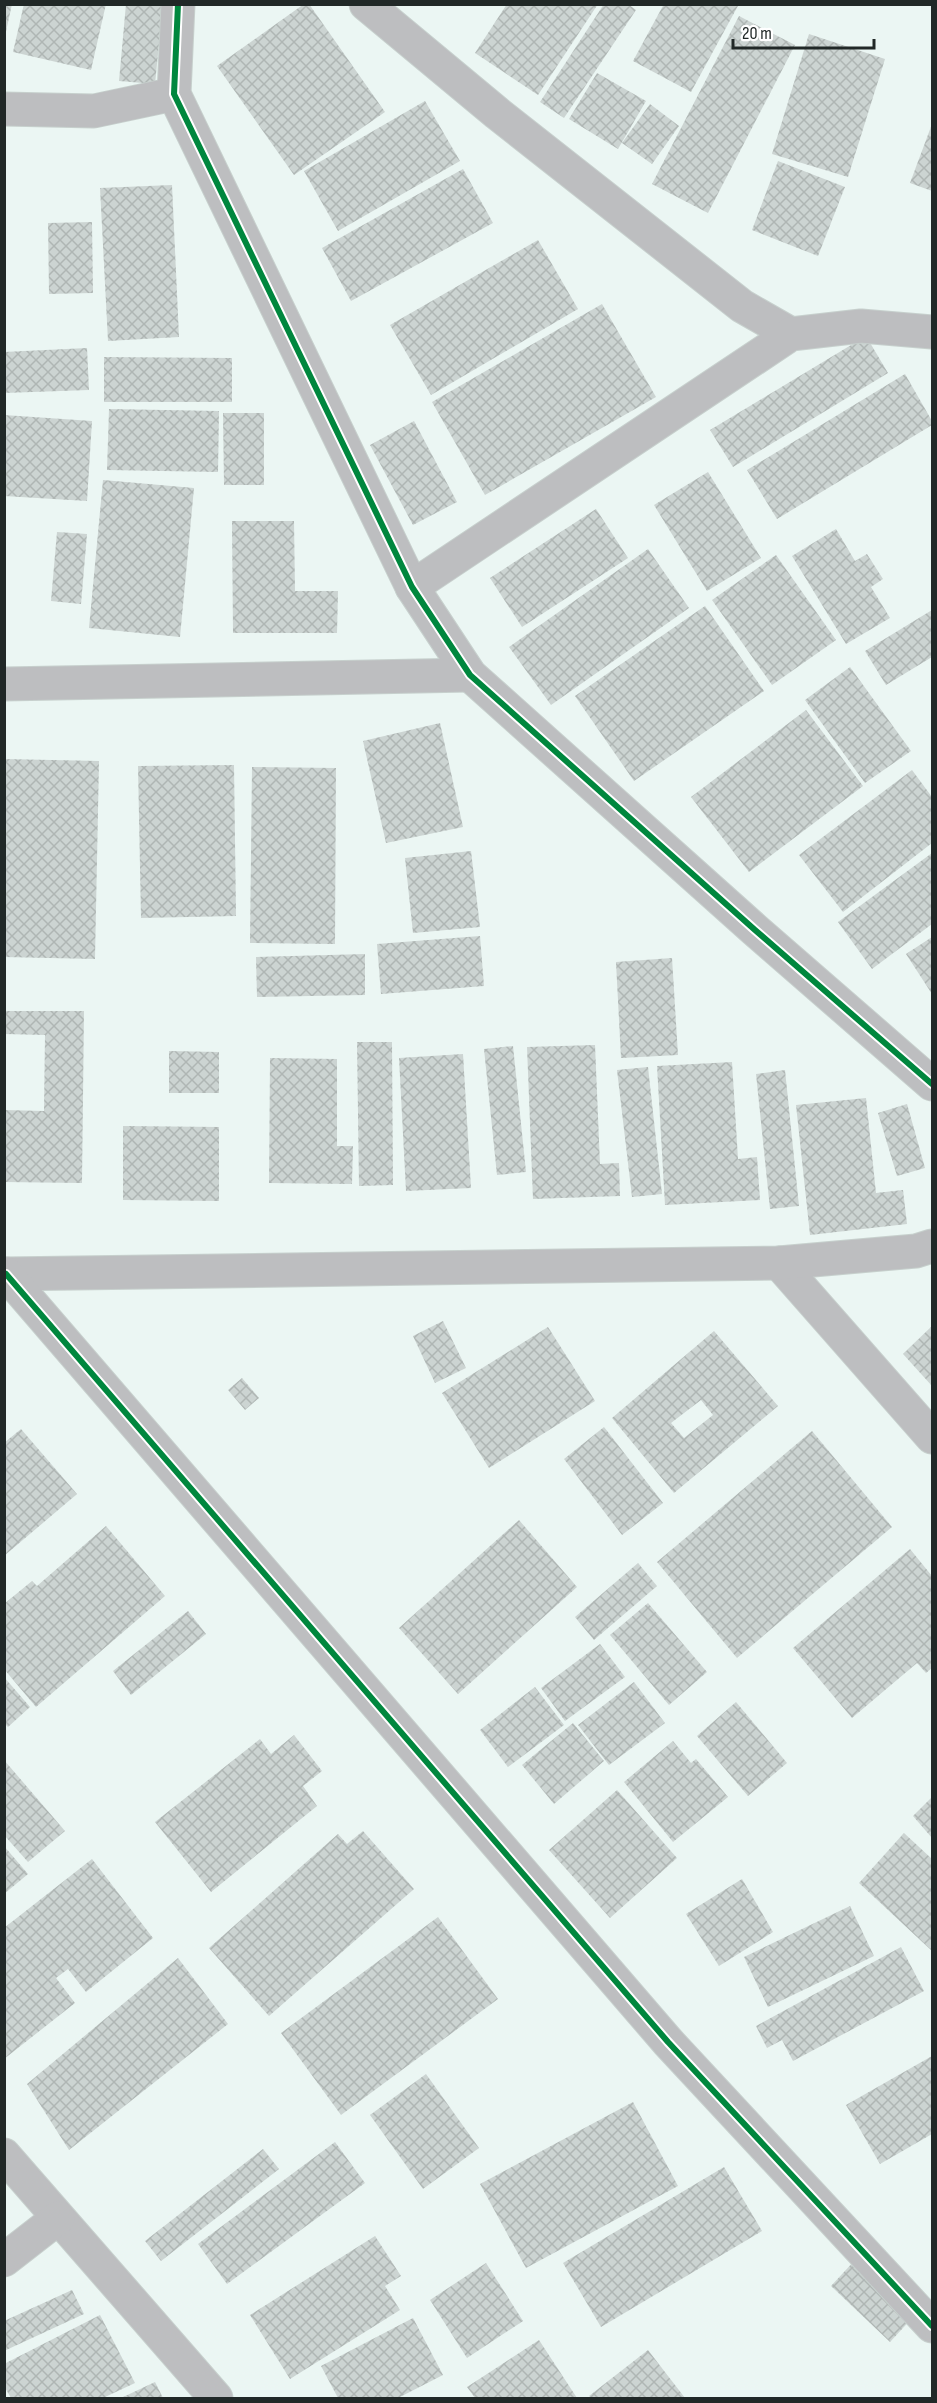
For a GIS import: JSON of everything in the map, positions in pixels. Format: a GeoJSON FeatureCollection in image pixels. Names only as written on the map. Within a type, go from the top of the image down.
{"type":"FeatureCollection","features":[{"type":"Feature","properties":{"kind":"street"},"geometry":{"type":"LineString","coordinates":[[178,4],[174,94],[412,587],[470,675],[746,922],[933,1084]]}},
{"type":"Feature","properties":{"kind":"street"},"geometry":{"type":"LineString","coordinates":[[366,4],[497,113],[742,306],[791,334]]}},
{"type":"Feature","properties":{"kind":"street"},"geometry":{"type":"LineString","coordinates":[[4,109],[94,111],[174,94]]}},
{"type":"Feature","properties":{"kind":"street"},"geometry":{"type":"LineString","coordinates":[[412,587],[791,334],[861,326],[933,332]]}},
{"type":"Feature","properties":{"kind":"street"},"geometry":{"type":"LineString","coordinates":[[4,684],[470,675]]}},
{"type":"Feature","properties":{"kind":"street"},"geometry":{"type":"LineString","coordinates":[[5,1274],[779,1263],[916,1251],[933,1246]]}},
{"type":"Feature","properties":{"kind":"street"},"geometry":{"type":"LineString","coordinates":[[779,1263],[933,1437]]}},
{"type":"Feature","properties":{"kind":"street"},"geometry":{"type":"LineString","coordinates":[[5,1274],[668,2042],[933,2326]]}},
{"type":"Feature","properties":{"kind":"street"},"geometry":{"type":"LineString","coordinates":[[4,2155],[216,2398]]}},
{"type":"Feature","properties":{"kind":"street"},"geometry":{"type":"LineString","coordinates":[[4,2260],[58,2218]]}},
{"type":"Feature","properties":{"kind":"building"},"geometry":{"type":"Polygon","coordinates":[[[4,4],[12,4],[5,36],[4,35],[4,4]]]}},
{"type":"Feature","properties":{"kind":"building"},"geometry":{"type":"Polygon","coordinates":[[[24,4],[106,4],[91,70],[13,52],[24,4]]]}},
{"type":"Feature","properties":{"kind":"building"},"geometry":{"type":"Polygon","coordinates":[[[126,4],[163,4],[155,84],[119,81],[126,4]]]}},
{"type":"Feature","properties":{"kind":"building"},"geometry":{"type":"Polygon","coordinates":[[[304,4],[309,4],[385,112],[294,175],[217,66],[304,4]]]}},
{"type":"Feature","properties":{"kind":"building"},"geometry":{"type":"Polygon","coordinates":[[[507,4],[598,4],[538,95],[475,53],[507,4]]]}},
{"type":"Feature","properties":{"kind":"building"},"geometry":{"type":"Polygon","coordinates":[[[604,4],[628,4],[636,10],[564,118],[540,102],[604,4]]]}},
{"type":"Feature","properties":{"kind":"building"},"geometry":{"type":"Polygon","coordinates":[[[664,4],[739,4],[691,92],[633,61],[664,4]]]}},
{"type":"Feature","properties":{"kind":"building"},"geometry":{"type":"Polygon","coordinates":[[[739,16],[795,45],[708,213],[652,184],[739,16]]]}},
{"type":"Feature","properties":{"kind":"building"},"geometry":{"type":"Polygon","coordinates":[[[809,34],[885,59],[848,177],[772,154],[809,34]]]}},
{"type":"Feature","properties":{"kind":"building"},"geometry":{"type":"Polygon","coordinates":[[[597,73],[646,101],[618,149],[569,119],[597,73]]]}},
{"type":"Feature","properties":{"kind":"building"},"geometry":{"type":"Polygon","coordinates":[[[425,101],[460,161],[338,231],[304,171],[425,101]]]}},
{"type":"Feature","properties":{"kind":"building"},"geometry":{"type":"Polygon","coordinates":[[[650,104],[679,126],[652,164],[622,143],[650,104]]]}},
{"type":"Feature","properties":{"kind":"building"},"geometry":{"type":"Polygon","coordinates":[[[932,124],[932,191],[910,183],[932,124]]]}},
{"type":"Feature","properties":{"kind":"building"},"geometry":{"type":"Polygon","coordinates":[[[778,161],[845,187],[818,256],[752,230],[778,161]]]}},
{"type":"Feature","properties":{"kind":"building"},"geometry":{"type":"Polygon","coordinates":[[[463,169],[493,223],[351,301],[322,248],[463,169]]]}},
{"type":"Feature","properties":{"kind":"building"},"geometry":{"type":"Polygon","coordinates":[[[172,185],[179,337],[108,341],[100,188],[172,185]]]}},
{"type":"Feature","properties":{"kind":"building"},"geometry":{"type":"Polygon","coordinates":[[[92,222],[93,293],[49,294],[48,223],[92,222]]]}},
{"type":"Feature","properties":{"kind":"building"},"geometry":{"type":"Polygon","coordinates":[[[538,240],[578,309],[431,395],[390,325],[538,240]]]}},
{"type":"Feature","properties":{"kind":"building"},"geometry":{"type":"Polygon","coordinates":[[[602,304],[656,397],[485,495],[432,402],[602,304]]]}},
{"type":"Feature","properties":{"kind":"building"},"geometry":{"type":"Polygon","coordinates":[[[866,336],[888,373],[733,467],[710,430],[866,336]]]}},
{"type":"Feature","properties":{"kind":"building"},"geometry":{"type":"Polygon","coordinates":[[[87,348],[89,390],[4,393],[4,352],[87,348]]]}},
{"type":"Feature","properties":{"kind":"building"},"geometry":{"type":"Polygon","coordinates":[[[104,357],[232,358],[232,402],[104,402],[104,357]]]}},
{"type":"Feature","properties":{"kind":"building"},"geometry":{"type":"Polygon","coordinates":[[[905,374],[932,421],[932,425],[777,519],[747,470],[905,374]]]}},
{"type":"Feature","properties":{"kind":"building"},"geometry":{"type":"Polygon","coordinates":[[[109,409],[219,411],[218,472],[107,470],[109,409]]]}},
{"type":"Feature","properties":{"kind":"building"},"geometry":{"type":"Polygon","coordinates":[[[223,413],[264,413],[264,485],[224,485],[223,413]]]}},
{"type":"Feature","properties":{"kind":"building"},"geometry":{"type":"Polygon","coordinates":[[[4,415],[92,421],[87,501],[4,496],[4,415]]]}},
{"type":"Feature","properties":{"kind":"building"},"geometry":{"type":"Polygon","coordinates":[[[414,421],[457,502],[413,525],[370,445],[414,421]]]}},
{"type":"Feature","properties":{"kind":"building"},"geometry":{"type":"Polygon","coordinates":[[[708,472],[761,558],[707,591],[654,505],[708,472]]]}},
{"type":"Feature","properties":{"kind":"building"},"geometry":{"type":"Polygon","coordinates":[[[103,480],[194,488],[180,637],[89,628],[103,480]]]}},
{"type":"Feature","properties":{"kind":"building"},"geometry":{"type":"Polygon","coordinates":[[[596,509],[628,558],[522,627],[490,578],[596,509]]]}},
{"type":"Feature","properties":{"kind":"building"},"geometry":{"type":"Polygon","coordinates":[[[232,521],[294,521],[295,591],[338,591],[337,633],[233,633],[232,521]]]}},
{"type":"Feature","properties":{"kind":"building"},"geometry":{"type":"Polygon","coordinates":[[[836,529],[855,561],[867,554],[883,579],[871,587],[890,618],[846,644],[792,556],[836,529]]]}},
{"type":"Feature","properties":{"kind":"building"},"geometry":{"type":"Polygon","coordinates":[[[57,532],[87,534],[81,604],[51,601],[57,532]]]}},
{"type":"Feature","properties":{"kind":"building"},"geometry":{"type":"Polygon","coordinates":[[[648,549],[689,608],[551,705],[509,647],[648,549]]]}},
{"type":"Feature","properties":{"kind":"building"},"geometry":{"type":"Polygon","coordinates":[[[776,555],[836,640],[772,685],[712,600],[776,555]]]}},
{"type":"Feature","properties":{"kind":"building"},"geometry":{"type":"Polygon","coordinates":[[[705,606],[764,691],[634,781],[575,696],[705,606]]]}},
{"type":"Feature","properties":{"kind":"building"},"geometry":{"type":"Polygon","coordinates":[[[932,610],[932,657],[886,685],[865,651],[932,610]]]}},
{"type":"Feature","properties":{"kind":"building"},"geometry":{"type":"Polygon","coordinates":[[[850,667],[911,751],[865,783],[805,700],[850,667]]]}},
{"type":"Feature","properties":{"kind":"building"},"geometry":{"type":"Polygon","coordinates":[[[806,710],[863,786],[749,872],[691,797],[806,710]]]}},
{"type":"Feature","properties":{"kind":"building"},"geometry":{"type":"Polygon","coordinates":[[[440,723],[463,827],[386,843],[363,741],[440,723]]]}},
{"type":"Feature","properties":{"kind":"building"},"geometry":{"type":"Polygon","coordinates":[[[4,759],[99,761],[95,959],[4,957],[4,759]]]}},
{"type":"Feature","properties":{"kind":"building"},"geometry":{"type":"Polygon","coordinates":[[[234,765],[236,916],[141,918],[138,766],[234,765]]]}},
{"type":"Feature","properties":{"kind":"building"},"geometry":{"type":"Polygon","coordinates":[[[252,767],[336,768],[335,944],[250,943],[252,767]]]}},
{"type":"Feature","properties":{"kind":"building"},"geometry":{"type":"Polygon","coordinates":[[[912,770],[932,797],[932,843],[843,912],[799,855],[912,770]]]}},
{"type":"Feature","properties":{"kind":"building"},"geometry":{"type":"Polygon","coordinates":[[[471,851],[480,927],[413,933],[405,858],[471,851]]]}},
{"type":"Feature","properties":{"kind":"building"},"geometry":{"type":"Polygon","coordinates":[[[932,853],[932,924],[872,969],[838,922],[932,853]]]}},
{"type":"Feature","properties":{"kind":"building"},"geometry":{"type":"Polygon","coordinates":[[[480,936],[484,986],[381,994],[377,944],[480,936]]]}},
{"type":"Feature","properties":{"kind":"building"},"geometry":{"type":"Polygon","coordinates":[[[932,937],[932,994],[906,954],[932,937]]]}},
{"type":"Feature","properties":{"kind":"building"},"geometry":{"type":"Polygon","coordinates":[[[365,954],[365,995],[257,997],[256,957],[365,954]]]}},
{"type":"Feature","properties":{"kind":"building"},"geometry":{"type":"Polygon","coordinates":[[[672,958],[678,1055],[621,1058],[616,962],[672,958]]]}},
{"type":"Feature","properties":{"kind":"building"},"geometry":{"type":"Polygon","coordinates":[[[4,1011],[84,1011],[82,1183],[4,1182],[4,1110],[44,1111],[45,1035],[4,1034],[4,1011]]]}},
{"type":"Feature","properties":{"kind":"building"},"geometry":{"type":"Polygon","coordinates":[[[357,1042],[392,1042],[393,1185],[359,1186],[357,1042]]]}},
{"type":"Feature","properties":{"kind":"building"},"geometry":{"type":"Polygon","coordinates":[[[595,1045],[600,1164],[619,1163],[620,1196],[533,1199],[527,1047],[595,1045]]]}},
{"type":"Feature","properties":{"kind":"building"},"geometry":{"type":"Polygon","coordinates":[[[513,1046],[526,1172],[497,1175],[484,1049],[513,1046]]]}},
{"type":"Feature","properties":{"kind":"building"},"geometry":{"type":"Polygon","coordinates":[[[169,1051],[219,1052],[219,1093],[169,1093],[169,1051]]]}},
{"type":"Feature","properties":{"kind":"building"},"geometry":{"type":"Polygon","coordinates":[[[463,1054],[471,1188],[406,1191],[399,1058],[463,1054]]]}},
{"type":"Feature","properties":{"kind":"building"},"geometry":{"type":"Polygon","coordinates":[[[270,1058],[337,1059],[337,1146],[353,1146],[352,1184],[269,1183],[270,1058]]]}},
{"type":"Feature","properties":{"kind":"building"},"geometry":{"type":"Polygon","coordinates":[[[732,1062],[738,1159],[757,1157],[760,1200],[665,1205],[657,1066],[732,1062]]]}},
{"type":"Feature","properties":{"kind":"building"},"geometry":{"type":"Polygon","coordinates":[[[648,1067],[662,1194],[632,1197],[617,1070],[648,1067]]]}},
{"type":"Feature","properties":{"kind":"building"},"geometry":{"type":"Polygon","coordinates":[[[785,1070],[799,1206],[770,1209],[756,1074],[785,1070]]]}},
{"type":"Feature","properties":{"kind":"building"},"geometry":{"type":"Polygon","coordinates":[[[866,1098],[876,1193],[903,1190],[907,1224],[810,1235],[796,1105],[866,1098]]]}},
{"type":"Feature","properties":{"kind":"building"},"geometry":{"type":"Polygon","coordinates":[[[907,1104],[925,1168],[897,1176],[878,1113],[907,1104]]]}},
{"type":"Feature","properties":{"kind":"building"},"geometry":{"type":"Polygon","coordinates":[[[123,1126],[219,1127],[219,1201],[123,1200],[123,1126]]]}},
{"type":"Feature","properties":{"kind":"building"},"geometry":{"type":"Polygon","coordinates":[[[443,1321],[466,1368],[435,1383],[413,1336],[443,1321]]]}},
{"type":"Feature","properties":{"kind":"building"},"geometry":{"type":"Polygon","coordinates":[[[932,1326],[932,1386],[903,1354],[932,1326]]]}},
{"type":"Feature","properties":{"kind":"building"},"geometry":{"type":"Polygon","coordinates":[[[548,1327],[595,1401],[489,1468],[442,1393],[548,1327]]]}},
{"type":"Feature","properties":{"kind":"building"},"geometry":{"type":"Polygon","coordinates":[[[714,1331],[778,1406],[674,1493],[612,1418],[714,1331]],[[701,1400],[671,1423],[684,1438],[713,1415],[701,1400]]]}},
{"type":"Feature","properties":{"kind":"building"},"geometry":{"type":"Polygon","coordinates":[[[242,1378],[259,1398],[245,1410],[228,1390],[242,1378]]]}},
{"type":"Feature","properties":{"kind":"building"},"geometry":{"type":"Polygon","coordinates":[[[604,1427],[663,1503],[622,1535],[564,1459],[604,1427]]]}},
{"type":"Feature","properties":{"kind":"building"},"geometry":{"type":"Polygon","coordinates":[[[21,1429],[77,1494],[4,1556],[4,1443],[21,1429]]]}},
{"type":"Feature","properties":{"kind":"building"},"geometry":{"type":"Polygon","coordinates":[[[812,1431],[892,1527],[737,1658],[657,1562],[812,1431]]]}},
{"type":"Feature","properties":{"kind":"building"},"geometry":{"type":"Polygon","coordinates":[[[519,1520],[577,1587],[458,1694],[399,1628],[519,1520]]]}},
{"type":"Feature","properties":{"kind":"building"},"geometry":{"type":"Polygon","coordinates":[[[106,1526],[165,1596],[36,1707],[4,1669],[4,1604],[32,1581],[37,1586],[106,1526]]]}},
{"type":"Feature","properties":{"kind":"building"},"geometry":{"type":"Polygon","coordinates":[[[910,1549],[932,1576],[932,1668],[926,1673],[917,1663],[852,1718],[793,1648],[910,1549]]]}},
{"type":"Feature","properties":{"kind":"building"},"geometry":{"type":"Polygon","coordinates":[[[638,1563],[657,1586],[594,1640],[575,1617],[638,1563]]]}},
{"type":"Feature","properties":{"kind":"building"},"geometry":{"type":"Polygon","coordinates":[[[648,1603],[707,1672],[669,1705],[610,1635],[648,1603]]]}},
{"type":"Feature","properties":{"kind":"building"},"geometry":{"type":"Polygon","coordinates":[[[188,1611],[206,1634],[131,1695],[113,1671],[188,1611]]]}},
{"type":"Feature","properties":{"kind":"building"},"geometry":{"type":"Polygon","coordinates":[[[600,1644],[625,1677],[565,1721],[541,1688],[600,1644]]]}},
{"type":"Feature","properties":{"kind":"building"},"geometry":{"type":"Polygon","coordinates":[[[4,1677],[30,1707],[8,1727],[4,1723],[4,1677]]]}},
{"type":"Feature","properties":{"kind":"building"},"geometry":{"type":"Polygon","coordinates":[[[634,1682],[665,1723],[609,1765],[578,1725],[634,1682]]]}},
{"type":"Feature","properties":{"kind":"building"},"geometry":{"type":"Polygon","coordinates":[[[535,1687],[564,1725],[508,1767],[480,1730],[535,1687]]]}},
{"type":"Feature","properties":{"kind":"building"},"geometry":{"type":"Polygon","coordinates":[[[736,1702],[787,1763],[748,1796],[697,1736],[736,1702]]]}},
{"type":"Feature","properties":{"kind":"building"},"geometry":{"type":"Polygon","coordinates":[[[573,1723],[604,1761],[554,1804],[522,1765],[573,1723]]]}},
{"type":"Feature","properties":{"kind":"building"},"geometry":{"type":"Polygon","coordinates":[[[294,1735],[322,1771],[303,1786],[317,1806],[211,1892],[155,1822],[260,1739],[271,1754],[294,1735]]]}},
{"type":"Feature","properties":{"kind":"building"},"geometry":{"type":"Polygon","coordinates":[[[673,1741],[691,1763],[696,1759],[728,1797],[673,1842],[624,1782],[673,1741]]]}},
{"type":"Feature","properties":{"kind":"building"},"geometry":{"type":"Polygon","coordinates":[[[4,1760],[65,1831],[28,1862],[4,1835],[4,1760]]]}},
{"type":"Feature","properties":{"kind":"building"},"geometry":{"type":"Polygon","coordinates":[[[617,1790],[677,1858],[610,1918],[549,1850],[617,1790]]]}},
{"type":"Feature","properties":{"kind":"building"},"geometry":{"type":"Polygon","coordinates":[[[932,1797],[932,1838],[913,1816],[932,1797]]]}},
{"type":"Feature","properties":{"kind":"building"},"geometry":{"type":"Polygon","coordinates":[[[363,1831],[414,1889],[269,2016],[209,1948],[338,1834],[347,1844],[363,1831]]]}},
{"type":"Feature","properties":{"kind":"building"},"geometry":{"type":"Polygon","coordinates":[[[904,1833],[932,1859],[932,1951],[859,1883],[904,1833]]]}},
{"type":"Feature","properties":{"kind":"building"},"geometry":{"type":"Polygon","coordinates":[[[4,1846],[28,1874],[4,1894],[4,1846]]]}},
{"type":"Feature","properties":{"kind":"building"},"geometry":{"type":"Polygon","coordinates":[[[92,1859],[153,1938],[86,1992],[68,1969],[56,1978],[75,2003],[4,2059],[4,1928],[92,1859]]]}},
{"type":"Feature","properties":{"kind":"building"},"geometry":{"type":"Polygon","coordinates":[[[742,1879],[773,1932],[719,1966],[686,1914],[742,1879]]]}},
{"type":"Feature","properties":{"kind":"building"},"geometry":{"type":"Polygon","coordinates":[[[850,1906],[874,1956],[768,2007],[744,1957],[850,1906]]]}},
{"type":"Feature","properties":{"kind":"building"},"geometry":{"type":"Polygon","coordinates":[[[438,1917],[498,1999],[341,2115],[281,2033],[438,1917]]]}},
{"type":"Feature","properties":{"kind":"building"},"geometry":{"type":"Polygon","coordinates":[[[901,1947],[924,1991],[793,2061],[782,2040],[767,2048],[756,2026],[901,1947]]]}},
{"type":"Feature","properties":{"kind":"building"},"geometry":{"type":"Polygon","coordinates":[[[178,1958],[228,2024],[69,2150],[27,2084],[178,1958]]]}},
{"type":"Feature","properties":{"kind":"building"},"geometry":{"type":"Polygon","coordinates":[[[932,2056],[932,2134],[880,2164],[846,2105],[932,2056]]]}},
{"type":"Feature","properties":{"kind":"building"},"geometry":{"type":"Polygon","coordinates":[[[426,2074],[479,2148],[423,2189],[370,2115],[426,2074]]]}},
{"type":"Feature","properties":{"kind":"building"},"geometry":{"type":"Polygon","coordinates":[[[633,2102],[678,2186],[526,2268],[480,2184],[633,2102]]]}},
{"type":"Feature","properties":{"kind":"building"},"geometry":{"type":"Polygon","coordinates":[[[335,2142],[365,2183],[227,2284],[198,2244],[335,2142]]]}},
{"type":"Feature","properties":{"kind":"building"},"geometry":{"type":"Polygon","coordinates":[[[263,2149],[279,2169],[161,2261],[145,2241],[263,2149]]]}},
{"type":"Feature","properties":{"kind":"building"},"geometry":{"type":"Polygon","coordinates":[[[724,2167],[762,2231],[601,2327],[563,2263],[724,2167]]]}},
{"type":"Feature","properties":{"kind":"building"},"geometry":{"type":"Polygon","coordinates":[[[375,2236],[401,2276],[385,2286],[400,2310],[290,2379],[250,2315],[375,2236]]]}},
{"type":"Feature","properties":{"kind":"building"},"geometry":{"type":"Polygon","coordinates":[[[856,2259],[915,2315],[890,2342],[831,2286],[856,2259]]]}},
{"type":"Feature","properties":{"kind":"building"},"geometry":{"type":"Polygon","coordinates":[[[486,2263],[523,2321],[467,2358],[430,2300],[486,2263]]]}},
{"type":"Feature","properties":{"kind":"building"},"geometry":{"type":"Polygon","coordinates":[[[72,2290],[84,2314],[4,2351],[4,2321],[72,2290]]]}},
{"type":"Feature","properties":{"kind":"building"},"geometry":{"type":"Polygon","coordinates":[[[100,2315],[135,2383],[103,2398],[11,2398],[4,2386],[4,2364],[100,2315]]]}},
{"type":"Feature","properties":{"kind":"building"},"geometry":{"type":"Polygon","coordinates":[[[413,2318],[443,2375],[398,2398],[338,2398],[321,2366],[413,2318]]]}},
{"type":"Feature","properties":{"kind":"building"},"geometry":{"type":"Polygon","coordinates":[[[539,2340],[577,2398],[475,2398],[467,2387],[539,2340]]]}},
{"type":"Feature","properties":{"kind":"building"},"geometry":{"type":"Polygon","coordinates":[[[648,2350],[685,2398],[591,2398],[589,2396],[648,2350]]]}},
{"type":"Feature","properties":{"kind":"building"},"geometry":{"type":"Polygon","coordinates":[[[155,2382],[163,2398],[121,2398],[155,2382]]]}},
{"type":"Feature","properties":{"kind":"cycle path"},"geometry":{"type":"LineString","coordinates":[[178,4],[174,94],[412,587],[470,675],[755,930],[932,1084]]}},
{"type":"Feature","properties":{"kind":"cycle path"},"geometry":{"type":"LineString","coordinates":[[6,1274],[668,2042],[932,2326]]}}]}
